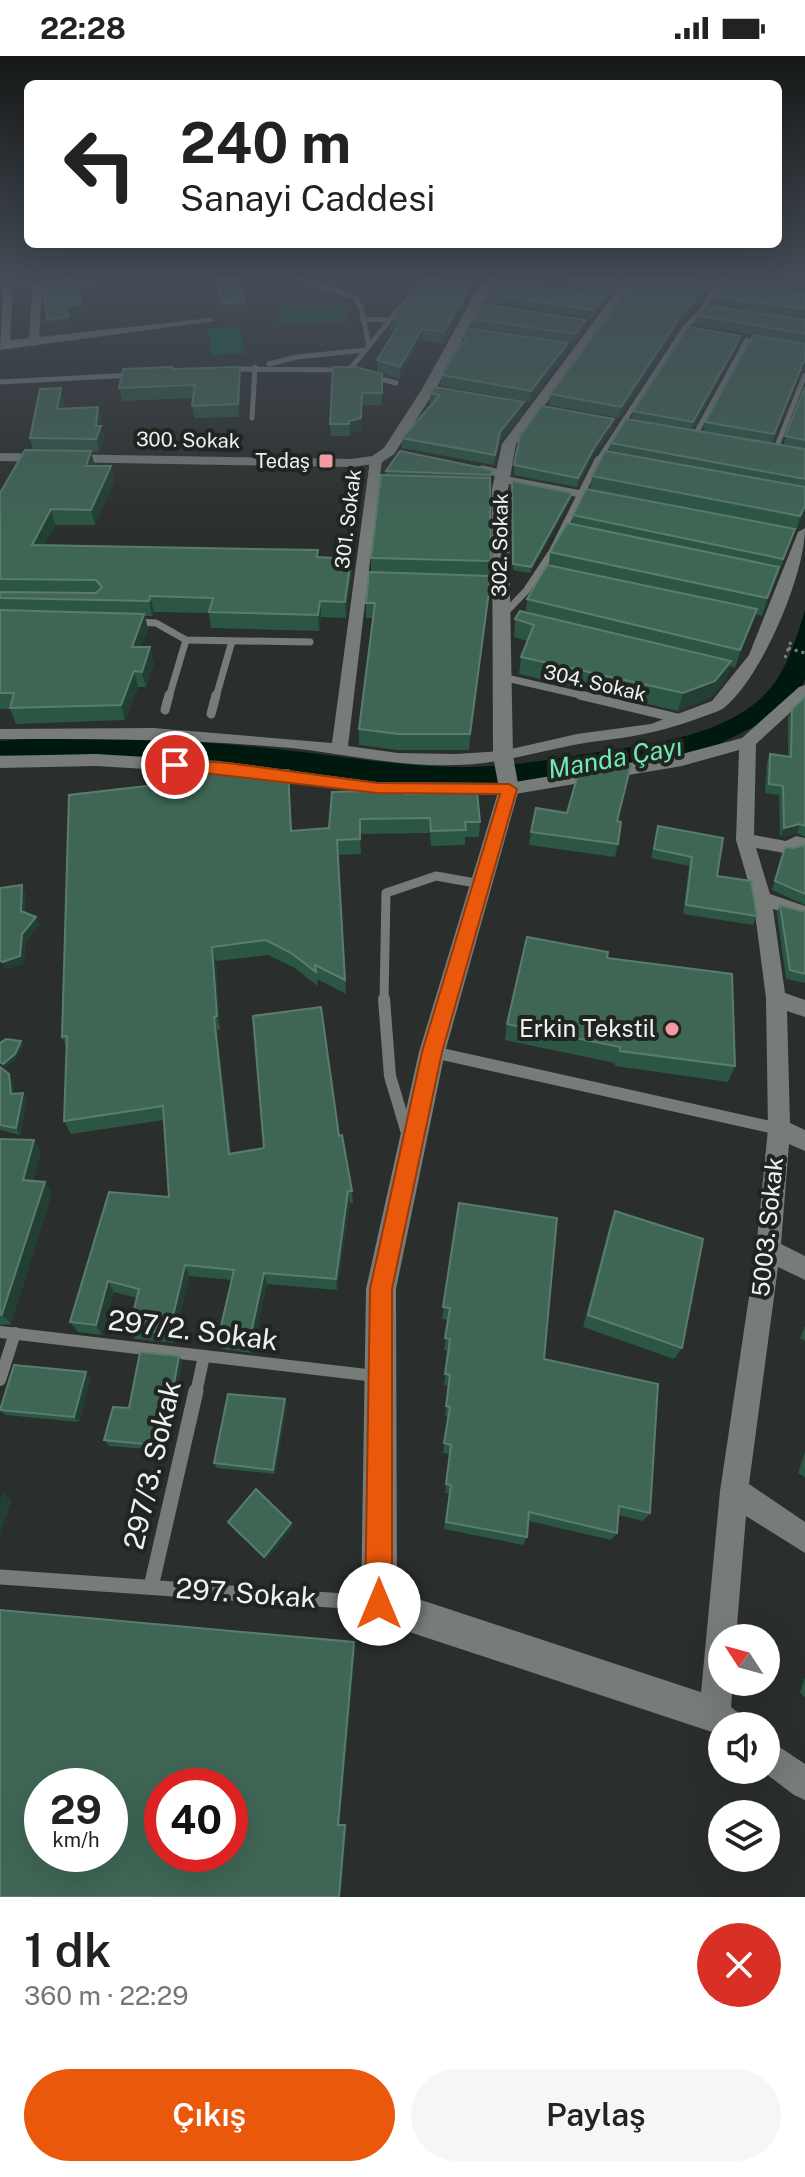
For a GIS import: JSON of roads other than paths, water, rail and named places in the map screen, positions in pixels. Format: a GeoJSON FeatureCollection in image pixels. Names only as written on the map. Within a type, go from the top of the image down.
{"type":"FeatureCollection","features":[{"type":"Feature","properties":{"kind":"street","name":"301. Sokak"},"geometry":{"type":"LineString","coordinates":[[339,750],[368,581],[379,486],[376,460],[389,451],[435,390],[446,365]]}},
{"type":"Feature","properties":{"kind":"street","name":"302. Sokak"},"geometry":{"type":"LineString","coordinates":[[509,789],[503,756],[502,677],[508,619],[491,585],[496,486],[509,444],[537,409],[563,365]]}},
{"type":"Feature","properties":{"kind":"street","name":"300. Sokak"},"geometry":{"type":"LineString","coordinates":[[0,457],[351,463],[376,460]]}},
{"type":"Feature","properties":{"kind":"street"},"geometry":{"type":"LineString","coordinates":[[0,734],[154,733],[293,743],[398,759],[503,756],[577,739],[654,729],[718,705],[734,674],[756,656],[762,622],[798,535]]}},
{"type":"Feature","properties":{"kind":"street"},"geometry":{"type":"LineString","coordinates":[[0,762],[96,760],[228,768],[377,788],[509,789],[682,760],[748,742],[802,697]]}},
{"type":"Feature","properties":{"kind":"street","name":"5003. Sokak"},"geometry":{"type":"LineString","coordinates":[[722,1712],[734,1491],[768,1250],[779,1129],[776,998],[762,898],[745,840],[748,742]]}},
{"type":"Feature","properties":{"kind":"street"},"geometry":{"type":"LineString","coordinates":[[379,1604],[381,1289],[432,1052],[509,789]]}},
{"type":"Feature","properties":{"kind":"street"},"geometry":{"type":"LineString","coordinates":[[745,840],[790,848],[796,842],[805,844]]}},
{"type":"Feature","properties":{"kind":"street"},"geometry":{"type":"LineString","coordinates":[[762,898],[805,913]]}},
{"type":"Feature","properties":{"kind":"street"},"geometry":{"type":"LineString","coordinates":[[776,998],[805,1009]]}},
{"type":"Feature","properties":{"kind":"street"},"geometry":{"type":"LineString","coordinates":[[779,1129],[805,1141]]}},
{"type":"Feature","properties":{"kind":"street"},"geometry":{"type":"LineString","coordinates":[[768,1250],[805,1268]]}},
{"type":"Feature","properties":{"kind":"street"},"geometry":{"type":"LineString","coordinates":[[734,1491],[805,1539]]}},
{"type":"Feature","properties":{"kind":"street","name":"297. Sokak"},"geometry":{"type":"LineString","coordinates":[[379,1604],[708,1715]]}},
{"type":"Feature","properties":{"kind":"street"},"geometry":{"type":"LineString","coordinates":[[780,1765],[805,1784]]}},
{"type":"Feature","properties":{"kind":"lane"},"geometry":{"type":"LineString","coordinates":[[223,369],[267,365]]}},
{"type":"Feature","properties":{"kind":"lane"},"geometry":{"type":"LineString","coordinates":[[349,370],[353,365]]}},
{"type":"Feature","properties":{"kind":"lane"},"geometry":{"type":"LineString","coordinates":[[508,619],[584,494],[588,476],[661,365]]}},
{"type":"Feature","properties":{"kind":"lane"},"geometry":{"type":"LineString","coordinates":[[694,437],[733,365]]}},
{"type":"Feature","properties":{"kind":"lane"},"geometry":{"type":"LineString","coordinates":[[263,366],[300,372],[349,370],[396,383]]}},
{"type":"Feature","properties":{"kind":"lane"},"geometry":{"type":"LineString","coordinates":[[252,418],[255,367]]}},
{"type":"Feature","properties":{"kind":"lane"},"geometry":{"type":"LineString","coordinates":[[0,382],[145,375]]}},
{"type":"Feature","properties":{"kind":"lane"},"geometry":{"type":"LineString","coordinates":[[775,451],[805,375]]}},
{"type":"Feature","properties":{"kind":"lane"},"geometry":{"type":"LineString","coordinates":[[609,422],[638,427]]}},
{"type":"Feature","properties":{"kind":"lane"},"geometry":{"type":"LineString","coordinates":[[680,434],[707,439]]}},
{"type":"Feature","properties":{"kind":"lane"},"geometry":{"type":"LineString","coordinates":[[761,449],[790,454]]}},
{"type":"Feature","properties":{"kind":"lane"},"geometry":{"type":"LineString","coordinates":[[389,451],[404,454]]}},
{"type":"Feature","properties":{"kind":"lane"},"geometry":{"type":"LineString","coordinates":[[601,458],[616,461]]}},
{"type":"Feature","properties":{"kind":"lane"},"geometry":{"type":"LineString","coordinates":[[480,469],[495,472],[496,486],[599,498]]}},
{"type":"Feature","properties":{"kind":"lane"},"geometry":{"type":"LineString","coordinates":[[562,533],[577,536]]}},
{"type":"Feature","properties":{"kind":"lane"},"geometry":{"type":"LineString","coordinates":[[538,574],[553,578]]}},
{"type":"Feature","properties":{"kind":"lane"},"geometry":{"type":"LineString","coordinates":[[125,622],[156,623],[186,640],[310,642]]}},
{"type":"Feature","properties":{"kind":"lane"},"geometry":{"type":"LineString","coordinates":[[165,710],[186,640]]}},
{"type":"Feature","properties":{"kind":"lane"},"geometry":{"type":"LineString","coordinates":[[211,714],[232,641]]}},
{"type":"Feature","properties":{"kind":"lane","name":"304. Sokak"},"geometry":{"type":"LineString","coordinates":[[502,677],[681,719]]}},
{"type":"Feature","properties":{"kind":"lane"},"geometry":{"type":"LineString","coordinates":[[412,1144],[400,1116],[385,1044],[386,893],[436,876],[481,884]]}},
{"type":"Feature","properties":{"kind":"lane"},"geometry":{"type":"LineString","coordinates":[[432,1052],[779,1129]]}},
{"type":"Feature","properties":{"kind":"lane","name":"297/2. Sokak"},"geometry":{"type":"LineString","coordinates":[[0,1332],[380,1377]]}},
{"type":"Feature","properties":{"kind":"lane"},"geometry":{"type":"LineString","coordinates":[[0,1380],[15,1333]]}},
{"type":"Feature","properties":{"kind":"lane","name":"297/3. Sokak"},"geometry":{"type":"LineString","coordinates":[[151,1587],[204,1356]]}},
{"type":"Feature","properties":{"kind":"lane","name":"297. Sokak"},"geometry":{"type":"LineString","coordinates":[[0,1577],[379,1604]]}},
{"type":"Feature","properties":{"kind":"water","name":"Manda Çayı"},"geometry":{"type":"Polygon","coordinates":[[[805,610],[805,679],[802,687],[763,722],[713,747],[658,761],[495,785],[385,784],[145,757],[0,755],[0,741],[107,738],[214,743],[402,764],[472,767],[527,763],[654,743],[728,721],[759,700],[782,670],[805,610]]]}},
{"type":"Feature","properties":{"kind":"place","name":"Tedaş"},"geometry":{"type":"Point","coordinates":[326,461]}},
{"type":"Feature","properties":{"kind":"place","name":"Erkin Tekstil"},"geometry":{"type":"Point","coordinates":[672,1029]}}]}
